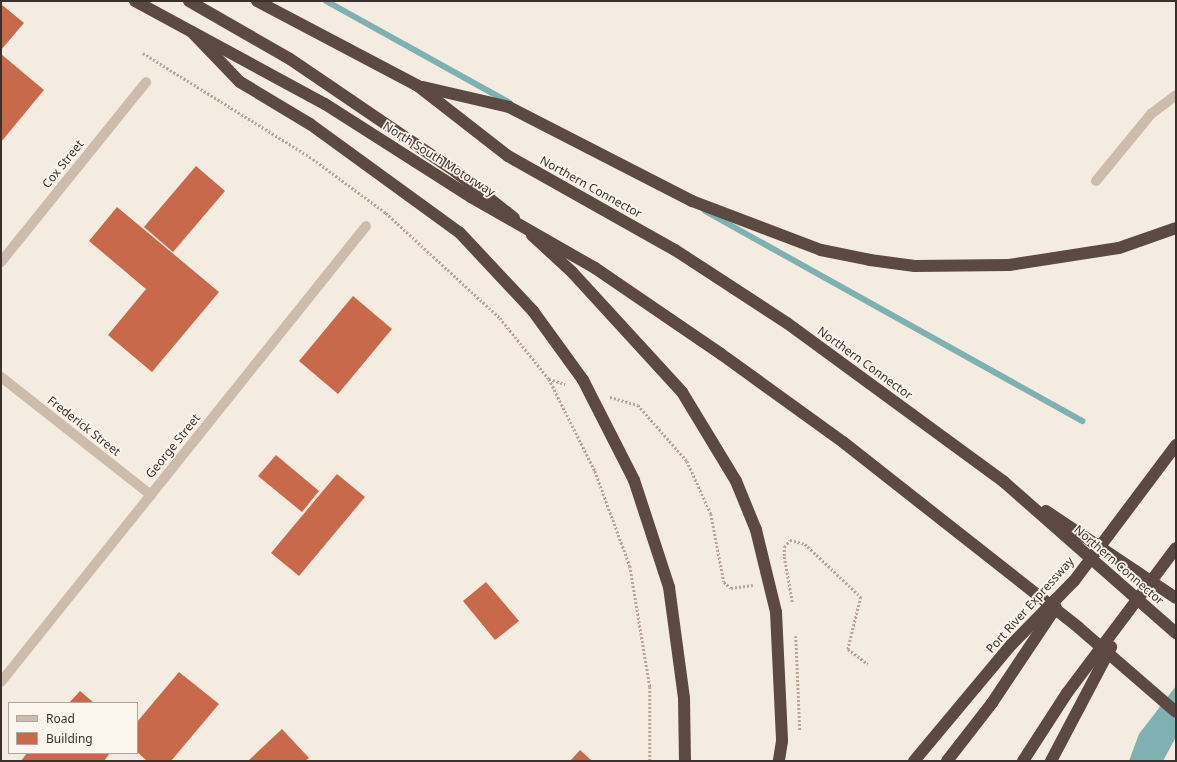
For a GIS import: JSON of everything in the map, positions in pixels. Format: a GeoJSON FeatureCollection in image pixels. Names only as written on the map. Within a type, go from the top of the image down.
{"type":"FeatureCollection","features":[{"type":"Feature","properties":{"kind":"highway","name":"North South Motorway"},"geometry":{"type":"LineString","coordinates":[[135,1],[325,104],[471,197],[594,268],[721,354],[843,442],[1079,628],[1176,712]]}},
{"type":"Feature","properties":{"kind":"highway"},"geometry":{"type":"LineString","coordinates":[[189,1],[290,59],[450,167],[506,211],[572,272],[682,392],[736,481],[770,580],[780,670],[782,741],[779,761]]}},
{"type":"Feature","properties":{"kind":"highway"},"geometry":{"type":"LineString","coordinates":[[257,1],[418,86],[509,107],[692,201],[821,250],[915,266],[956,267],[1062,258],[1119,248],[1176,228]]}},
{"type":"Feature","properties":{"kind":"highway"},"geometry":{"type":"LineString","coordinates":[[192,32],[240,82],[317,128],[460,233],[533,311],[583,380],[634,480],[669,587],[684,698],[685,761]]}},
{"type":"Feature","properties":{"kind":"highway","name":"Northern Connector"},"geometry":{"type":"LineString","coordinates":[[418,86],[508,156],[675,250],[787,323],[1004,482],[1176,633]]}},
{"type":"Feature","properties":{"kind":"highway","name":"Port River Expressway"},"geometry":{"type":"LineString","coordinates":[[914,761],[1011,646],[1074,581],[1176,445]]}},
{"type":"Feature","properties":{"kind":"highway"},"geometry":{"type":"LineString","coordinates":[[1004,482],[1176,598]]}},
{"type":"Feature","properties":{"kind":"highway"},"geometry":{"type":"LineString","coordinates":[[1023,761],[1067,693],[1124,621],[1176,548]]}},
{"type":"Feature","properties":{"kind":"highway"},"geometry":{"type":"LineString","coordinates":[[947,761],[992,703],[1074,581]]}},
{"type":"Feature","properties":{"kind":"highway"},"geometry":{"type":"LineString","coordinates":[[1051,761],[1124,621]]}},
{"type":"Feature","properties":{"kind":"street","name":"Cox Street"},"geometry":{"type":"LineString","coordinates":[[1,262],[146,82]]}},
{"type":"Feature","properties":{"kind":"street"},"geometry":{"type":"LineString","coordinates":[[1096,181],[1151,114],[1176,95]]}},
{"type":"Feature","properties":{"kind":"street","name":"George Street"},"geometry":{"type":"LineString","coordinates":[[1,682],[366,226]]}},
{"type":"Feature","properties":{"kind":"street","name":"Frederick Street"},"geometry":{"type":"LineString","coordinates":[[1,377],[150,495]]}},
{"type":"Feature","properties":{"kind":"path"},"geometry":{"type":"LineString","coordinates":[[142,53],[312,159],[386,213],[500,318],[549,379],[596,470],[630,566],[650,688],[650,761]]}},
{"type":"Feature","properties":{"kind":"path"},"geometry":{"type":"LineString","coordinates":[[549,379],[571,386]]}},
{"type":"Feature","properties":{"kind":"path"},"geometry":{"type":"LineString","coordinates":[[604,395],[638,405],[687,461],[711,514],[724,582],[731,588],[770,580],[790,573]]}},
{"type":"Feature","properties":{"kind":"path"},"geometry":{"type":"LineString","coordinates":[[793,610],[790,573],[784,547],[790,540],[805,544],[861,597],[860,613],[848,648],[868,664]]}},
{"type":"Feature","properties":{"kind":"path"},"geometry":{"type":"LineString","coordinates":[[795,632],[799,740]]}},
{"type":"Feature","properties":{"kind":"water"},"geometry":{"type":"Polygon","coordinates":[[[1176,686],[1176,737],[1163,761],[1129,761],[1139,734],[1176,686]]]}},
{"type":"Feature","properties":{"kind":"building"},"geometry":{"type":"Polygon","coordinates":[[[1,4],[24,23],[1,50],[1,4]]]}},
{"type":"Feature","properties":{"kind":"building"},"geometry":{"type":"Polygon","coordinates":[[[1,54],[44,90],[1,142],[1,54]]]}},
{"type":"Feature","properties":{"kind":"building"},"geometry":{"type":"Polygon","coordinates":[[[196,166],[225,191],[173,252],[144,227],[196,166]]]}},
{"type":"Feature","properties":{"kind":"building"},"geometry":{"type":"Polygon","coordinates":[[[117,207],[219,292],[152,372],[108,335],[146,289],[89,241],[117,207]]]}},
{"type":"Feature","properties":{"kind":"building"},"geometry":{"type":"Polygon","coordinates":[[[353,296],[392,329],[338,394],[299,361],[353,296]]]}},
{"type":"Feature","properties":{"kind":"building"},"geometry":{"type":"Polygon","coordinates":[[[276,455],[319,491],[302,512],[258,476],[276,455]]]}},
{"type":"Feature","properties":{"kind":"building"},"geometry":{"type":"Polygon","coordinates":[[[337,474],[365,497],[299,576],[271,553],[337,474]]]}},
{"type":"Feature","properties":{"kind":"building"},"geometry":{"type":"Polygon","coordinates":[[[486,582],[519,621],[495,640],[463,601],[486,582]]]}},
{"type":"Feature","properties":{"kind":"building"},"geometry":{"type":"Polygon","coordinates":[[[179,672],[219,704],[171,761],[147,761],[138,753],[138,721],[179,672]]]}},
{"type":"Feature","properties":{"kind":"building"},"geometry":{"type":"Polygon","coordinates":[[[80,691],[93,702],[70,702],[80,691]]]}},
{"type":"Feature","properties":{"kind":"building"},"geometry":{"type":"Polygon","coordinates":[[[282,729],[309,758],[305,761],[248,761],[282,729]]]}},
{"type":"Feature","properties":{"kind":"building"},"geometry":{"type":"Polygon","coordinates":[[[580,750],[592,761],[570,761],[580,750]]]}},
{"type":"Feature","properties":{"kind":"building"},"geometry":{"type":"Polygon","coordinates":[[[26,754],[109,754],[104,761],[21,761],[26,754]]]}},
{"type":"Feature","properties":{"kind":"waterway"},"geometry":{"type":"LineString","coordinates":[[326,1],[510,103]]}},
{"type":"Feature","properties":{"kind":"waterway"},"geometry":{"type":"LineString","coordinates":[[705,211],[1083,421]]}}]}
